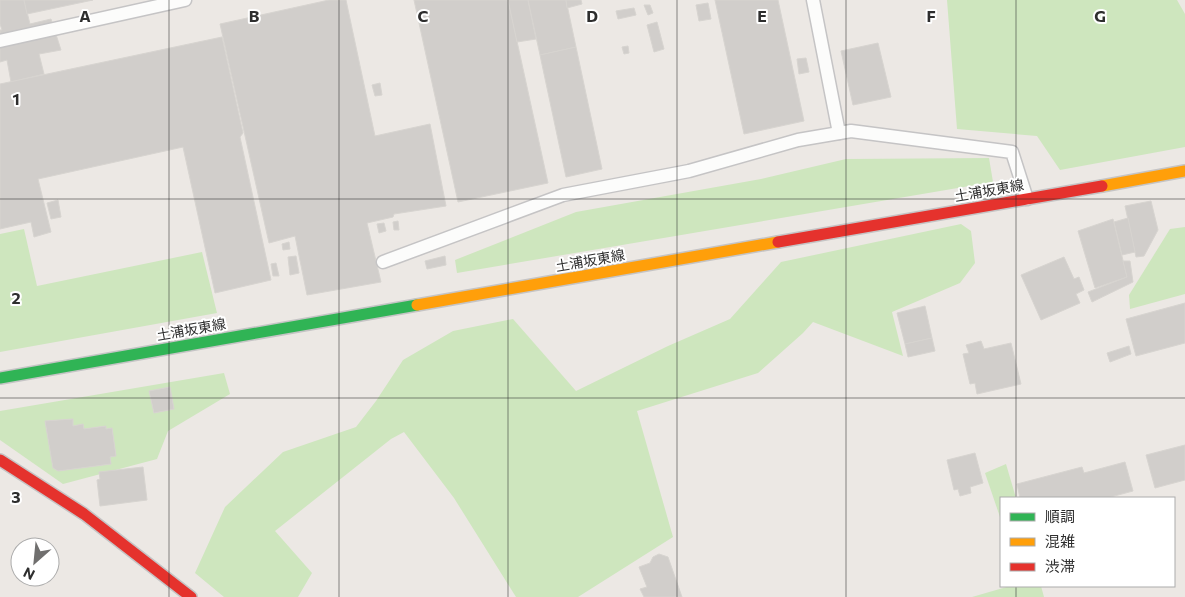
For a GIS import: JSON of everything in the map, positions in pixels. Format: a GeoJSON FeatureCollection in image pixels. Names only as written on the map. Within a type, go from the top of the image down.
{"type":"FeatureCollection","features":[{"type":"Feature","properties":{"kind":"main road","name":"土浦坂東線"},"geometry":{"type":"LineString","coordinates":[[0,378],[1185,171]]}},
{"type":"Feature","properties":{"kind":"main road"},"geometry":{"type":"LineString","coordinates":[[0,460],[84,514],[191,597]]}},
{"type":"Feature","properties":{"kind":"lane"},"geometry":{"type":"LineString","coordinates":[[0,41],[185,0]]}},
{"type":"Feature","properties":{"kind":"lane"},"geometry":{"type":"LineString","coordinates":[[813,0],[839,133]]}},
{"type":"Feature","properties":{"kind":"lane"},"geometry":{"type":"LineString","coordinates":[[383,262],[563,195],[689,171],[798,140],[839,133],[850,132],[1012,152],[1028,199]]}},
{"type":"Feature","properties":{"kind":"green space"},"geometry":{"type":"Polygon","coordinates":[[[947,0],[1177,0],[1185,14],[1185,147],[1060,170],[1037,136],[957,129],[947,0]]]}},
{"type":"Feature","properties":{"kind":"green space"},"geometry":{"type":"Polygon","coordinates":[[[989,158],[993,182],[457,273],[455,260],[576,212],[761,179],[846,159],[989,158]]]}},
{"type":"Feature","properties":{"kind":"green space"},"geometry":{"type":"Polygon","coordinates":[[[961,224],[971,231],[975,263],[960,283],[892,312],[903,356],[813,322],[758,373],[637,411],[673,537],[578,597],[516,597],[454,498],[404,432],[391,439],[275,531],[312,573],[298,597],[224,597],[195,573],[225,507],[283,452],[356,427],[403,360],[453,331],[513,319],[576,391],[668,346],[730,319],[781,262],[961,224]]]}},
{"type":"Feature","properties":{"kind":"green space"},"geometry":{"type":"Polygon","coordinates":[[[1185,227],[1185,294],[1130,309],[1129,295],[1170,229],[1185,227]]]}},
{"type":"Feature","properties":{"kind":"green space"},"geometry":{"type":"Polygon","coordinates":[[[24,229],[37,286],[202,252],[217,313],[0,352],[0,234],[24,229]]]}},
{"type":"Feature","properties":{"kind":"green space"},"geometry":{"type":"Polygon","coordinates":[[[224,373],[230,394],[168,431],[157,459],[63,484],[0,440],[0,411],[224,373]],[[170,387],[149,391],[154,413],[174,409],[170,387]],[[72,419],[45,421],[53,468],[58,471],[111,464],[110,457],[116,455],[112,428],[106,429],[105,426],[84,429],[83,424],[73,426],[72,419]]]}},
{"type":"Feature","properties":{"kind":"green space"},"geometry":{"type":"Polygon","coordinates":[[[1006,464],[1016,497],[1000,497],[1000,517],[985,473],[1006,464]]]}},
{"type":"Feature","properties":{"kind":"green space"},"geometry":{"type":"Polygon","coordinates":[[[1007,587],[1041,587],[1044,597],[972,597],[1007,587]]]}},
{"type":"Feature","properties":{"kind":"building"},"geometry":{"type":"Polygon","coordinates":[[[0,0],[24,0],[30,24],[51,19],[61,50],[39,54],[44,74],[11,82],[7,60],[0,62],[0,30],[2,30],[0,24],[0,0]]]}},
{"type":"Feature","properties":{"kind":"building"},"geometry":{"type":"Polygon","coordinates":[[[24,0],[93,0],[27,14],[24,0]]]}},
{"type":"Feature","properties":{"kind":"building"},"geometry":{"type":"Polygon","coordinates":[[[329,0],[346,0],[375,136],[430,124],[446,206],[394,214],[393,217],[367,223],[381,282],[307,295],[295,236],[269,243],[220,24],[329,0]]]}},
{"type":"Feature","properties":{"kind":"building"},"geometry":{"type":"Polygon","coordinates":[[[414,0],[508,0],[548,183],[458,202],[414,0]]]}},
{"type":"Feature","properties":{"kind":"building"},"geometry":{"type":"Polygon","coordinates":[[[508,0],[528,0],[536,39],[517,42],[508,0]]]}},
{"type":"Feature","properties":{"kind":"building"},"geometry":{"type":"Polygon","coordinates":[[[528,0],[566,0],[576,47],[540,55],[528,0]]]}},
{"type":"Feature","properties":{"kind":"building"},"geometry":{"type":"Polygon","coordinates":[[[566,0],[581,0],[582,4],[567,8],[566,0]]]}},
{"type":"Feature","properties":{"kind":"building"},"geometry":{"type":"Polygon","coordinates":[[[715,0],[778,0],[804,121],[744,134],[715,0]]]}},
{"type":"Feature","properties":{"kind":"building"},"geometry":{"type":"Polygon","coordinates":[[[708,3],[711,19],[699,21],[696,5],[708,3]]]}},
{"type":"Feature","properties":{"kind":"building"},"geometry":{"type":"Polygon","coordinates":[[[644,5],[650,5],[653,13],[648,15],[644,5]]]}},
{"type":"Feature","properties":{"kind":"building"},"geometry":{"type":"Polygon","coordinates":[[[634,8],[636,15],[618,19],[616,11],[634,8]]]}},
{"type":"Feature","properties":{"kind":"building"},"geometry":{"type":"Polygon","coordinates":[[[657,22],[664,49],[654,52],[647,25],[657,22]]]}},
{"type":"Feature","properties":{"kind":"building"},"geometry":{"type":"Polygon","coordinates":[[[222,37],[243,133],[240,137],[271,280],[215,293],[183,147],[38,179],[51,232],[34,237],[31,222],[0,229],[0,84],[222,37]]]}},
{"type":"Feature","properties":{"kind":"building"},"geometry":{"type":"Polygon","coordinates":[[[878,43],[891,97],[853,105],[841,51],[878,43]]]}},
{"type":"Feature","properties":{"kind":"building"},"geometry":{"type":"Polygon","coordinates":[[[628,46],[629,53],[624,54],[622,47],[628,46]]]}},
{"type":"Feature","properties":{"kind":"building"},"geometry":{"type":"Polygon","coordinates":[[[576,47],[602,169],[566,177],[540,55],[576,47]]]}},
{"type":"Feature","properties":{"kind":"building"},"geometry":{"type":"Polygon","coordinates":[[[806,58],[809,72],[799,74],[797,59],[806,58]]]}},
{"type":"Feature","properties":{"kind":"building"},"geometry":{"type":"Polygon","coordinates":[[[380,83],[382,95],[375,96],[372,85],[380,83]]]}},
{"type":"Feature","properties":{"kind":"building"},"geometry":{"type":"Polygon","coordinates":[[[58,200],[61,217],[51,219],[47,203],[58,200]]]}},
{"type":"Feature","properties":{"kind":"building"},"geometry":{"type":"Polygon","coordinates":[[[1151,201],[1158,230],[1144,256],[1136,257],[1125,206],[1151,201]]]}},
{"type":"Feature","properties":{"kind":"building"},"geometry":{"type":"Polygon","coordinates":[[[1128,218],[1135,252],[1122,255],[1114,222],[1128,218]]]}},
{"type":"Feature","properties":{"kind":"building"},"geometry":{"type":"Polygon","coordinates":[[[1113,219],[1127,277],[1095,288],[1078,231],[1113,219]]]}},
{"type":"Feature","properties":{"kind":"building"},"geometry":{"type":"Polygon","coordinates":[[[398,221],[399,230],[394,230],[393,222],[398,221]]]}},
{"type":"Feature","properties":{"kind":"building"},"geometry":{"type":"Polygon","coordinates":[[[384,223],[386,231],[379,233],[377,224],[384,223]]]}},
{"type":"Feature","properties":{"kind":"building"},"geometry":{"type":"Polygon","coordinates":[[[289,242],[290,249],[283,250],[282,244],[289,242]]]}},
{"type":"Feature","properties":{"kind":"building"},"geometry":{"type":"Polygon","coordinates":[[[296,256],[299,273],[290,275],[288,257],[296,256]]]}},
{"type":"Feature","properties":{"kind":"building"},"geometry":{"type":"Polygon","coordinates":[[[445,256],[446,265],[427,269],[425,261],[445,256]]]}},
{"type":"Feature","properties":{"kind":"building"},"geometry":{"type":"Polygon","coordinates":[[[1064,257],[1074,279],[1079,277],[1084,290],[1076,294],[1080,303],[1041,320],[1021,275],[1064,257]]]}},
{"type":"Feature","properties":{"kind":"building"},"geometry":{"type":"Polygon","coordinates":[[[1123,261],[1130,261],[1133,282],[1092,302],[1088,292],[1127,277],[1123,261]]]}},
{"type":"Feature","properties":{"kind":"building"},"geometry":{"type":"Polygon","coordinates":[[[276,263],[279,276],[273,276],[271,264],[276,263]]]}},
{"type":"Feature","properties":{"kind":"building"},"geometry":{"type":"Polygon","coordinates":[[[1185,303],[1185,343],[1136,356],[1126,319],[1185,303]]]}},
{"type":"Feature","properties":{"kind":"building"},"geometry":{"type":"Polygon","coordinates":[[[925,306],[932,338],[905,344],[897,313],[925,306]]]}},
{"type":"Feature","properties":{"kind":"building"},"geometry":{"type":"Polygon","coordinates":[[[932,338],[935,351],[908,357],[905,344],[932,338]]]}},
{"type":"Feature","properties":{"kind":"building"},"geometry":{"type":"Polygon","coordinates":[[[981,341],[984,349],[1011,343],[1021,384],[977,394],[975,383],[970,384],[963,354],[969,353],[966,345],[981,341]]]}},
{"type":"Feature","properties":{"kind":"building"},"geometry":{"type":"Polygon","coordinates":[[[1129,346],[1131,354],[1110,362],[1107,353],[1129,346]]]}},
{"type":"Feature","properties":{"kind":"building"},"geometry":{"type":"Polygon","coordinates":[[[170,387],[174,409],[154,413],[149,391],[170,387]]]}},
{"type":"Feature","properties":{"kind":"building"},"geometry":{"type":"Polygon","coordinates":[[[73,419],[73,426],[83,424],[84,429],[106,426],[106,429],[112,428],[116,456],[110,457],[111,464],[58,471],[53,468],[45,421],[73,419]]]}},
{"type":"Feature","properties":{"kind":"building"},"geometry":{"type":"Polygon","coordinates":[[[1185,445],[1185,480],[1155,488],[1146,455],[1185,445]]]}},
{"type":"Feature","properties":{"kind":"building"},"geometry":{"type":"Polygon","coordinates":[[[975,453],[983,483],[970,487],[971,493],[960,496],[958,489],[954,490],[947,460],[975,453]]]}},
{"type":"Feature","properties":{"kind":"building"},"geometry":{"type":"Polygon","coordinates":[[[1125,462],[1133,491],[1111,497],[1020,497],[1017,484],[1082,467],[1084,473],[1125,462]]]}},
{"type":"Feature","properties":{"kind":"building"},"geometry":{"type":"Polygon","coordinates":[[[143,467],[147,500],[100,506],[97,480],[100,479],[99,472],[143,467]]]}},
{"type":"Feature","properties":{"kind":"building"},"geometry":{"type":"Polygon","coordinates":[[[659,554],[668,557],[682,597],[644,597],[640,589],[647,587],[639,567],[650,563],[653,557],[659,554]]]}},
{"type":"Feature","properties":{"kind":"traffic: fast"},"geometry":{"type":"LineString","coordinates":[[0,378],[417,305]]}},
{"type":"Feature","properties":{"kind":"traffic: slow"},"geometry":{"type":"LineString","coordinates":[[1102,186],[1185,171]]}},
{"type":"Feature","properties":{"kind":"traffic: slow"},"geometry":{"type":"LineString","coordinates":[[417,305],[778,242]]}},
{"type":"Feature","properties":{"kind":"traffic: jam"},"geometry":{"type":"LineString","coordinates":[[778,242],[1102,186]]}},
{"type":"Feature","properties":{"kind":"traffic: jam"},"geometry":{"type":"LineString","coordinates":[[0,460],[84,514],[191,597]]}}]}
